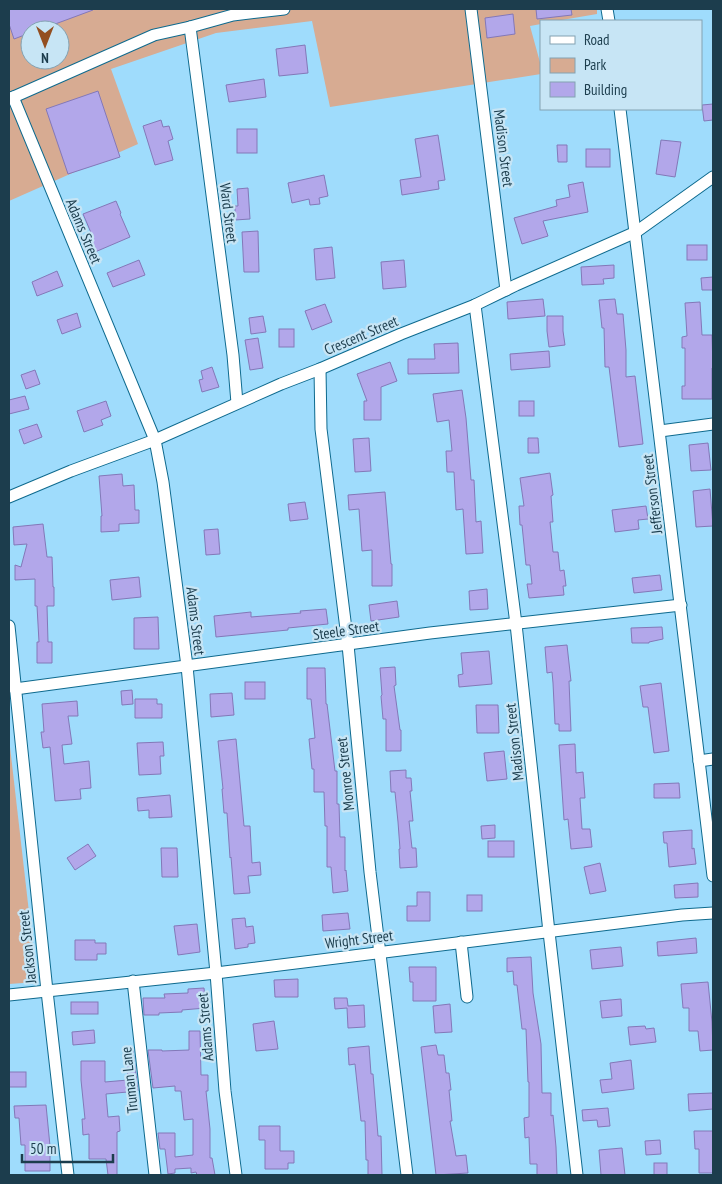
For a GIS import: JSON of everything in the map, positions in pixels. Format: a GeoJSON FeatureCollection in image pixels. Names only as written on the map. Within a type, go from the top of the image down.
{"type":"FeatureCollection","features":[{"type":"Feature","properties":{"kind":"street"},"geometry":{"type":"LineString","coordinates":[[11,98],[154,35],[233,15],[284,9]]}},
{"type":"Feature","properties":{"kind":"street","name":"Madison Street"},"geometry":{"type":"LineString","coordinates":[[471,9],[506,290]]}},
{"type":"Feature","properties":{"kind":"street","name":"Ward Street"},"geometry":{"type":"LineString","coordinates":[[190,27],[238,404]]}},
{"type":"Feature","properties":{"kind":"street","name":"Adams Street"},"geometry":{"type":"LineString","coordinates":[[11,98],[154,440],[163,482],[187,666],[216,973],[225,1091],[236,1175]]}},
{"type":"Feature","properties":{"kind":"street","name":"Jefferson Street"},"geometry":{"type":"LineString","coordinates":[[620,110],[713,876]]}},
{"type":"Feature","properties":{"kind":"street","name":"Crescent Street"},"geometry":{"type":"LineString","coordinates":[[9,497],[71,471],[154,440],[281,384],[475,305],[636,232],[713,177]]}},
{"type":"Feature","properties":{"kind":"street","name":"Madison Street"},"geometry":{"type":"LineString","coordinates":[[475,305],[516,624],[577,1175]]}},
{"type":"Feature","properties":{"kind":"street","name":"Monroe Street"},"geometry":{"type":"LineString","coordinates":[[320,369],[321,429],[348,644],[370,872],[407,1175]]}},
{"type":"Feature","properties":{"kind":"street"},"geometry":{"type":"LineString","coordinates":[[660,431],[713,424]]}},
{"type":"Feature","properties":{"kind":"street","name":"Steele Street"},"geometry":{"type":"LineString","coordinates":[[15,689],[430,633],[680,605]]}},
{"type":"Feature","properties":{"kind":"street","name":"Jackson Street"},"geometry":{"type":"LineString","coordinates":[[9,626],[68,1175]]}},
{"type":"Feature","properties":{"kind":"street"},"geometry":{"type":"LineString","coordinates":[[699,761],[713,759]]}},
{"type":"Feature","properties":{"kind":"street","name":"Wright Street"},"geometry":{"type":"LineString","coordinates":[[9,995],[216,973],[682,915],[713,914]]}},
{"type":"Feature","properties":{"kind":"street"},"geometry":{"type":"LineString","coordinates":[[461,942],[467,997]]}},
{"type":"Feature","properties":{"kind":"street","name":"Truman Lane"},"geometry":{"type":"LineString","coordinates":[[133,981],[155,1175]]}},
{"type":"Feature","properties":{"kind":"green space"},"geometry":{"type":"Polygon","coordinates":[[[9,9],[597,9],[597,14],[562,20],[540,20],[540,24],[530,26],[540,62],[540,74],[330,107],[312,21],[216,33],[111,69],[138,144],[9,201],[9,9]]]}},
{"type":"Feature","properties":{"kind":"green space"},"geometry":{"type":"Polygon","coordinates":[[[9,738],[37,982],[9,984],[9,738]]]}},
{"type":"Feature","properties":{"kind":"building"},"geometry":{"type":"Polygon","coordinates":[[[9,9],[93,9],[66,20],[20,20],[20,37],[14,39],[9,24],[9,9]]]}},
{"type":"Feature","properties":{"kind":"building"},"geometry":{"type":"Polygon","coordinates":[[[536,9],[571,9],[572,15],[537,19],[536,9]]]}},
{"type":"Feature","properties":{"kind":"building"},"geometry":{"type":"Polygon","coordinates":[[[513,14],[515,34],[487,38],[485,18],[513,14]]]}},
{"type":"Feature","properties":{"kind":"building"},"geometry":{"type":"Polygon","coordinates":[[[305,45],[308,73],[279,76],[276,49],[305,45]]]}},
{"type":"Feature","properties":{"kind":"building"},"geometry":{"type":"Polygon","coordinates":[[[264,79],[266,97],[229,102],[226,85],[264,79]]]}},
{"type":"Feature","properties":{"kind":"building"},"geometry":{"type":"Polygon","coordinates":[[[98,91],[120,157],[68,174],[46,109],[98,91]]]}},
{"type":"Feature","properties":{"kind":"building"},"geometry":{"type":"Polygon","coordinates":[[[713,104],[713,120],[704,121],[702,105],[713,104]]]}},
{"type":"Feature","properties":{"kind":"building"},"geometry":{"type":"Polygon","coordinates":[[[161,120],[163,127],[169,126],[173,139],[168,141],[173,160],[155,165],[143,126],[161,120]]]}},
{"type":"Feature","properties":{"kind":"building"},"geometry":{"type":"Polygon","coordinates":[[[237,129],[257,129],[257,153],[237,153],[237,129]]]}},
{"type":"Feature","properties":{"kind":"building"},"geometry":{"type":"Polygon","coordinates":[[[438,135],[445,180],[438,181],[439,189],[402,195],[400,180],[421,177],[415,139],[438,135]]]}},
{"type":"Feature","properties":{"kind":"building"},"geometry":{"type":"Polygon","coordinates":[[[661,140],[681,142],[675,177],[656,174],[661,140]]]}},
{"type":"Feature","properties":{"kind":"building"},"geometry":{"type":"Polygon","coordinates":[[[557,145],[567,145],[567,162],[558,162],[557,145]]]}},
{"type":"Feature","properties":{"kind":"building"},"geometry":{"type":"Polygon","coordinates":[[[586,149],[610,149],[610,167],[586,167],[586,149]]]}},
{"type":"Feature","properties":{"kind":"building"},"geometry":{"type":"Polygon","coordinates":[[[324,175],[328,196],[319,198],[320,204],[310,205],[309,199],[292,203],[288,183],[324,175]]]}},
{"type":"Feature","properties":{"kind":"building"},"geometry":{"type":"Polygon","coordinates":[[[583,182],[588,212],[543,221],[548,236],[522,244],[514,218],[557,206],[556,200],[570,197],[568,185],[583,182]]]}},
{"type":"Feature","properties":{"kind":"building"},"geometry":{"type":"Polygon","coordinates":[[[248,188],[250,219],[235,220],[235,206],[238,206],[237,189],[248,188]]]}},
{"type":"Feature","properties":{"kind":"building"},"geometry":{"type":"Polygon","coordinates":[[[116,201],[130,237],[95,252],[89,236],[92,235],[83,214],[116,201]]]}},
{"type":"Feature","properties":{"kind":"building"},"geometry":{"type":"Polygon","coordinates":[[[258,231],[259,272],[244,272],[242,232],[258,231]]]}},
{"type":"Feature","properties":{"kind":"building"},"geometry":{"type":"Polygon","coordinates":[[[687,245],[707,245],[707,260],[687,260],[687,245]]]}},
{"type":"Feature","properties":{"kind":"building"},"geometry":{"type":"Polygon","coordinates":[[[332,247],[335,278],[316,280],[314,249],[332,247]]]}},
{"type":"Feature","properties":{"kind":"building"},"geometry":{"type":"Polygon","coordinates":[[[139,260],[145,275],[113,287],[107,273],[139,260]]]}},
{"type":"Feature","properties":{"kind":"building"},"geometry":{"type":"Polygon","coordinates":[[[404,260],[406,287],[383,289],[381,262],[404,260]]]}},
{"type":"Feature","properties":{"kind":"building"},"geometry":{"type":"Polygon","coordinates":[[[614,265],[614,278],[603,279],[604,284],[582,285],[581,267],[614,265]]]}},
{"type":"Feature","properties":{"kind":"building"},"geometry":{"type":"Polygon","coordinates":[[[57,271],[63,286],[37,296],[32,282],[57,271]]]}},
{"type":"Feature","properties":{"kind":"building"},"geometry":{"type":"Polygon","coordinates":[[[713,277],[713,290],[702,290],[701,278],[713,277]]]}},
{"type":"Feature","properties":{"kind":"building"},"geometry":{"type":"Polygon","coordinates":[[[543,299],[545,316],[508,319],[507,302],[543,299]]]}},
{"type":"Feature","properties":{"kind":"building"},"geometry":{"type":"Polygon","coordinates":[[[615,299],[617,314],[623,314],[626,377],[635,376],[643,444],[619,447],[609,367],[605,367],[604,328],[602,328],[599,300],[615,299]]]}},
{"type":"Feature","properties":{"kind":"building"},"geometry":{"type":"Polygon","coordinates":[[[700,302],[702,335],[712,335],[712,399],[682,399],[682,386],[685,386],[685,348],[682,348],[682,337],[687,336],[685,303],[700,302]]]}},
{"type":"Feature","properties":{"kind":"building"},"geometry":{"type":"Polygon","coordinates":[[[325,304],[332,322],[312,330],[305,311],[325,304]]]}},
{"type":"Feature","properties":{"kind":"building"},"geometry":{"type":"Polygon","coordinates":[[[77,313],[81,327],[62,334],[57,320],[77,313]]]}},
{"type":"Feature","properties":{"kind":"building"},"geometry":{"type":"Polygon","coordinates":[[[263,316],[266,332],[251,334],[249,318],[263,316]]]}},
{"type":"Feature","properties":{"kind":"building"},"geometry":{"type":"Polygon","coordinates":[[[547,316],[563,316],[565,345],[549,347],[547,316]]]}},
{"type":"Feature","properties":{"kind":"building"},"geometry":{"type":"Polygon","coordinates":[[[279,329],[294,329],[294,347],[279,347],[279,329]]]}},
{"type":"Feature","properties":{"kind":"building"},"geometry":{"type":"Polygon","coordinates":[[[258,338],[263,368],[250,370],[245,340],[258,338]]]}},
{"type":"Feature","properties":{"kind":"building"},"geometry":{"type":"Polygon","coordinates":[[[458,343],[459,373],[408,374],[408,359],[435,359],[434,344],[458,343]]]}},
{"type":"Feature","properties":{"kind":"building"},"geometry":{"type":"Polygon","coordinates":[[[549,351],[550,367],[511,370],[510,354],[549,351]]]}},
{"type":"Feature","properties":{"kind":"building"},"geometry":{"type":"Polygon","coordinates":[[[390,362],[397,381],[381,387],[381,420],[364,420],[364,401],[367,401],[357,374],[390,362]]]}},
{"type":"Feature","properties":{"kind":"building"},"geometry":{"type":"Polygon","coordinates":[[[212,367],[219,387],[202,392],[199,380],[203,379],[201,371],[212,367]]]}},
{"type":"Feature","properties":{"kind":"building"},"geometry":{"type":"Polygon","coordinates":[[[35,370],[40,384],[26,389],[21,375],[35,370]]]}},
{"type":"Feature","properties":{"kind":"building"},"geometry":{"type":"Polygon","coordinates":[[[462,390],[471,480],[474,480],[476,522],[481,521],[483,553],[466,554],[463,509],[456,510],[454,472],[447,472],[446,451],[452,451],[449,420],[437,422],[433,394],[462,390]]]}},
{"type":"Feature","properties":{"kind":"building"},"geometry":{"type":"Polygon","coordinates":[[[25,396],[29,409],[9,414],[9,400],[25,396]]]}},
{"type":"Feature","properties":{"kind":"building"},"geometry":{"type":"Polygon","coordinates":[[[106,401],[111,416],[101,420],[103,425],[84,432],[77,411],[106,401]]]}},
{"type":"Feature","properties":{"kind":"building"},"geometry":{"type":"Polygon","coordinates":[[[519,401],[534,401],[534,416],[519,416],[519,401]]]}},
{"type":"Feature","properties":{"kind":"building"},"geometry":{"type":"Polygon","coordinates":[[[37,424],[42,437],[24,444],[19,430],[37,424]]]}},
{"type":"Feature","properties":{"kind":"building"},"geometry":{"type":"Polygon","coordinates":[[[369,438],[371,471],[355,472],[353,439],[369,438]]]}},
{"type":"Feature","properties":{"kind":"building"},"geometry":{"type":"Polygon","coordinates":[[[528,438],[538,438],[539,453],[528,453],[528,438]]]}},
{"type":"Feature","properties":{"kind":"building"},"geometry":{"type":"Polygon","coordinates":[[[708,443],[711,470],[691,471],[689,445],[708,443]]]}},
{"type":"Feature","properties":{"kind":"building"},"geometry":{"type":"Polygon","coordinates":[[[550,473],[553,495],[551,496],[553,522],[550,522],[553,552],[558,552],[560,571],[564,570],[566,586],[563,586],[564,595],[529,598],[527,584],[532,584],[530,565],[526,565],[522,525],[520,525],[519,506],[524,506],[520,478],[550,473]]]}},
{"type":"Feature","properties":{"kind":"building"},"geometry":{"type":"Polygon","coordinates":[[[122,474],[123,486],[134,485],[135,510],[139,510],[139,523],[119,524],[119,531],[101,532],[102,516],[99,476],[122,474]]]}},
{"type":"Feature","properties":{"kind":"building"},"geometry":{"type":"Polygon","coordinates":[[[710,489],[713,526],[696,527],[693,491],[710,489]]]}},
{"type":"Feature","properties":{"kind":"building"},"geometry":{"type":"Polygon","coordinates":[[[385,492],[392,564],[392,586],[372,586],[372,550],[362,551],[359,509],[349,510],[348,495],[385,492]]]}},
{"type":"Feature","properties":{"kind":"building"},"geometry":{"type":"Polygon","coordinates":[[[305,502],[308,519],[290,521],[288,504],[305,502]]]}},
{"type":"Feature","properties":{"kind":"building"},"geometry":{"type":"Polygon","coordinates":[[[646,506],[648,519],[638,520],[639,529],[615,532],[612,510],[646,506]]]}},
{"type":"Feature","properties":{"kind":"building"},"geometry":{"type":"Polygon","coordinates":[[[43,524],[47,557],[52,557],[54,587],[54,606],[47,606],[48,642],[52,642],[52,663],[37,663],[37,642],[39,642],[37,606],[35,606],[35,579],[15,580],[15,565],[21,567],[27,544],[14,545],[13,527],[43,524]]]}},
{"type":"Feature","properties":{"kind":"building"},"geometry":{"type":"Polygon","coordinates":[[[218,529],[220,554],[206,555],[204,530],[218,529]]]}},
{"type":"Feature","properties":{"kind":"building"},"geometry":{"type":"Polygon","coordinates":[[[660,575],[662,590],[634,593],[632,578],[660,575]]]}},
{"type":"Feature","properties":{"kind":"building"},"geometry":{"type":"Polygon","coordinates":[[[139,577],[141,597],[112,600],[110,580],[139,577]]]}},
{"type":"Feature","properties":{"kind":"building"},"geometry":{"type":"Polygon","coordinates":[[[487,589],[488,609],[470,610],[469,591],[487,589]]]}},
{"type":"Feature","properties":{"kind":"building"},"geometry":{"type":"Polygon","coordinates":[[[397,601],[399,617],[371,621],[369,605],[397,601]]]}},
{"type":"Feature","properties":{"kind":"building"},"geometry":{"type":"Polygon","coordinates":[[[326,609],[328,624],[216,637],[214,616],[251,612],[251,617],[326,609]]]}},
{"type":"Feature","properties":{"kind":"building"},"geometry":{"type":"Polygon","coordinates":[[[158,617],[159,649],[134,649],[134,618],[158,617]]]}},
{"type":"Feature","properties":{"kind":"building"},"geometry":{"type":"Polygon","coordinates":[[[662,627],[663,639],[649,643],[632,643],[631,628],[662,627]]]}},
{"type":"Feature","properties":{"kind":"building"},"geometry":{"type":"Polygon","coordinates":[[[567,645],[571,681],[569,681],[571,731],[559,731],[559,724],[555,724],[552,672],[547,673],[545,647],[567,645]]]}},
{"type":"Feature","properties":{"kind":"building"},"geometry":{"type":"Polygon","coordinates":[[[489,651],[492,684],[459,687],[458,675],[463,674],[461,653],[489,651]]]}},
{"type":"Feature","properties":{"kind":"building"},"geometry":{"type":"Polygon","coordinates":[[[395,667],[396,685],[394,686],[401,730],[401,751],[386,751],[386,719],[383,719],[380,668],[395,667]]]}},
{"type":"Feature","properties":{"kind":"building"},"geometry":{"type":"Polygon","coordinates":[[[307,668],[325,668],[326,704],[335,771],[337,771],[340,837],[345,837],[345,871],[348,891],[333,893],[331,867],[327,867],[327,826],[325,826],[324,792],[314,792],[314,769],[312,769],[309,739],[315,738],[311,699],[307,699],[307,668]]]}},
{"type":"Feature","properties":{"kind":"building"},"geometry":{"type":"Polygon","coordinates":[[[245,682],[265,682],[265,699],[245,699],[245,682]]]}},
{"type":"Feature","properties":{"kind":"building"},"geometry":{"type":"Polygon","coordinates":[[[661,683],[669,751],[654,753],[648,707],[643,707],[640,686],[661,683]]]}},
{"type":"Feature","properties":{"kind":"building"},"geometry":{"type":"Polygon","coordinates":[[[132,690],[133,704],[122,705],[121,691],[132,690]]]}},
{"type":"Feature","properties":{"kind":"building"},"geometry":{"type":"Polygon","coordinates":[[[232,693],[234,715],[211,717],[210,694],[232,693]]]}},
{"type":"Feature","properties":{"kind":"building"},"geometry":{"type":"Polygon","coordinates":[[[135,699],[157,699],[157,704],[162,704],[162,718],[135,718],[135,699]]]}},
{"type":"Feature","properties":{"kind":"building"},"geometry":{"type":"Polygon","coordinates":[[[77,701],[78,716],[68,716],[72,744],[62,745],[64,764],[89,761],[91,788],[80,789],[81,799],[55,801],[50,747],[43,748],[41,732],[44,732],[42,704],[77,701]]]}},
{"type":"Feature","properties":{"kind":"building"},"geometry":{"type":"Polygon","coordinates":[[[476,705],[498,705],[499,733],[477,733],[476,705]]]}},
{"type":"Feature","properties":{"kind":"building"},"geometry":{"type":"Polygon","coordinates":[[[236,739],[244,826],[250,826],[252,863],[260,862],[261,875],[248,876],[250,893],[234,894],[227,813],[224,813],[218,741],[236,739]]]}},
{"type":"Feature","properties":{"kind":"building"},"geometry":{"type":"Polygon","coordinates":[[[163,742],[164,756],[160,756],[161,774],[139,775],[137,743],[163,742]]]}},
{"type":"Feature","properties":{"kind":"building"},"geometry":{"type":"Polygon","coordinates":[[[575,744],[576,773],[583,772],[585,798],[580,798],[582,829],[590,829],[592,847],[571,849],[568,819],[564,820],[559,745],[575,744]]]}},
{"type":"Feature","properties":{"kind":"building"},"geometry":{"type":"Polygon","coordinates":[[[504,751],[507,779],[487,781],[484,753],[504,751]]]}},
{"type":"Feature","properties":{"kind":"building"},"geometry":{"type":"Polygon","coordinates":[[[406,770],[406,778],[411,778],[412,791],[410,791],[413,821],[409,821],[412,848],[416,848],[417,867],[400,868],[395,792],[391,792],[390,771],[406,770]]]}},
{"type":"Feature","properties":{"kind":"building"},"geometry":{"type":"Polygon","coordinates":[[[679,783],[680,798],[654,798],[654,784],[679,783]]]}},
{"type":"Feature","properties":{"kind":"building"},"geometry":{"type":"Polygon","coordinates":[[[170,795],[172,817],[149,818],[149,810],[138,811],[137,798],[170,795]]]}},
{"type":"Feature","properties":{"kind":"building"},"geometry":{"type":"Polygon","coordinates":[[[495,825],[495,838],[482,839],[481,826],[495,825]]]}},
{"type":"Feature","properties":{"kind":"building"},"geometry":{"type":"Polygon","coordinates":[[[692,830],[692,849],[694,848],[696,864],[669,867],[667,843],[664,843],[663,832],[692,830]]]}},
{"type":"Feature","properties":{"kind":"building"},"geometry":{"type":"Polygon","coordinates":[[[488,841],[514,841],[514,857],[488,857],[488,841]]]}},
{"type":"Feature","properties":{"kind":"building"},"geometry":{"type":"Polygon","coordinates":[[[88,844],[96,856],[75,870],[67,858],[88,844]]]}},
{"type":"Feature","properties":{"kind":"building"},"geometry":{"type":"Polygon","coordinates":[[[161,848],[177,848],[178,877],[162,877],[161,848]]]}},
{"type":"Feature","properties":{"kind":"building"},"geometry":{"type":"Polygon","coordinates":[[[600,863],[606,891],[590,894],[584,867],[600,863]]]}},
{"type":"Feature","properties":{"kind":"building"},"geometry":{"type":"Polygon","coordinates":[[[698,883],[698,897],[675,898],[674,885],[698,883]]]}},
{"type":"Feature","properties":{"kind":"building"},"geometry":{"type":"Polygon","coordinates":[[[417,892],[430,892],[430,921],[407,921],[407,906],[417,906],[417,892]]]}},
{"type":"Feature","properties":{"kind":"building"},"geometry":{"type":"Polygon","coordinates":[[[467,895],[482,895],[482,911],[467,911],[467,895]]]}},
{"type":"Feature","properties":{"kind":"building"},"geometry":{"type":"Polygon","coordinates":[[[348,913],[350,929],[323,931],[322,915],[348,913]]]}},
{"type":"Feature","properties":{"kind":"building"},"geometry":{"type":"Polygon","coordinates":[[[245,918],[246,927],[253,926],[255,943],[248,944],[248,947],[235,949],[232,919],[245,918]]]}},
{"type":"Feature","properties":{"kind":"building"},"geometry":{"type":"Polygon","coordinates":[[[197,924],[200,952],[178,955],[174,926],[197,924]]]}},
{"type":"Feature","properties":{"kind":"building"},"geometry":{"type":"Polygon","coordinates":[[[696,938],[697,953],[658,956],[657,942],[696,938]]]}},
{"type":"Feature","properties":{"kind":"building"},"geometry":{"type":"Polygon","coordinates":[[[75,940],[95,940],[95,943],[106,943],[106,954],[97,954],[97,960],[75,960],[75,940]]]}},
{"type":"Feature","properties":{"kind":"building"},"geometry":{"type":"Polygon","coordinates":[[[621,947],[623,966],[592,969],[590,950],[621,947]]]}},
{"type":"Feature","properties":{"kind":"building"},"geometry":{"type":"Polygon","coordinates":[[[531,957],[533,993],[541,1044],[542,1093],[551,1093],[551,1116],[553,1115],[557,1175],[537,1175],[537,1164],[530,1164],[529,1137],[525,1138],[524,1118],[529,1117],[526,1029],[522,1029],[517,985],[514,985],[513,971],[507,972],[507,958],[531,957]]]}},
{"type":"Feature","properties":{"kind":"building"},"geometry":{"type":"Polygon","coordinates":[[[409,967],[436,967],[436,1001],[413,1001],[413,982],[410,982],[409,967]]]}},
{"type":"Feature","properties":{"kind":"building"},"geometry":{"type":"Polygon","coordinates":[[[298,979],[298,997],[275,997],[274,980],[298,979]]]}},
{"type":"Feature","properties":{"kind":"building"},"geometry":{"type":"Polygon","coordinates":[[[708,982],[713,1050],[700,1051],[698,1031],[689,1031],[689,1008],[683,1008],[681,984],[708,982]]]}},
{"type":"Feature","properties":{"kind":"building"},"geometry":{"type":"Polygon","coordinates":[[[204,988],[206,1008],[159,1013],[159,1015],[144,1015],[143,998],[165,998],[164,994],[188,993],[188,989],[204,988]]]}},
{"type":"Feature","properties":{"kind":"building"},"geometry":{"type":"Polygon","coordinates":[[[334,998],[347,998],[348,1006],[364,1005],[365,1027],[348,1028],[347,1008],[335,1009],[334,998]]]}},
{"type":"Feature","properties":{"kind":"building"},"geometry":{"type":"Polygon","coordinates":[[[621,999],[622,1016],[602,1018],[600,1001],[621,999]]]}},
{"type":"Feature","properties":{"kind":"building"},"geometry":{"type":"Polygon","coordinates":[[[71,1002],[98,1002],[98,1014],[71,1014],[71,1002]]]}},
{"type":"Feature","properties":{"kind":"building"},"geometry":{"type":"Polygon","coordinates":[[[450,1004],[452,1032],[435,1033],[433,1006],[450,1004]]]}},
{"type":"Feature","properties":{"kind":"building"},"geometry":{"type":"Polygon","coordinates":[[[274,1021],[278,1049],[256,1051],[253,1024],[274,1021]]]}},
{"type":"Feature","properties":{"kind":"building"},"geometry":{"type":"Polygon","coordinates":[[[645,1026],[646,1029],[654,1028],[656,1042],[630,1045],[628,1027],[645,1026]]]}},
{"type":"Feature","properties":{"kind":"building"},"geometry":{"type":"Polygon","coordinates":[[[94,1030],[95,1043],[73,1045],[72,1032],[94,1030]]]}},
{"type":"Feature","properties":{"kind":"building"},"geometry":{"type":"Polygon","coordinates":[[[189,1031],[200,1031],[201,1075],[208,1075],[208,1091],[206,1091],[210,1129],[210,1158],[212,1158],[215,1175],[197,1175],[196,1172],[191,1173],[191,1168],[175,1169],[175,1173],[168,1174],[165,1149],[160,1149],[158,1133],[175,1133],[175,1157],[193,1155],[193,1119],[184,1120],[181,1091],[175,1091],[175,1086],[153,1088],[148,1050],[189,1050],[189,1031]]]}},
{"type":"Feature","properties":{"kind":"building"},"geometry":{"type":"Polygon","coordinates":[[[436,1045],[438,1055],[444,1055],[446,1073],[449,1073],[452,1121],[450,1121],[456,1156],[466,1155],[468,1173],[436,1175],[421,1047],[436,1045]]]}},
{"type":"Feature","properties":{"kind":"building"},"geometry":{"type":"Polygon","coordinates":[[[369,1046],[378,1136],[381,1136],[382,1175],[368,1175],[365,1121],[361,1121],[355,1064],[349,1065],[348,1048],[369,1046]]]}},
{"type":"Feature","properties":{"kind":"building"},"geometry":{"type":"Polygon","coordinates":[[[126,1050],[133,1050],[138,1091],[106,1094],[108,1117],[119,1116],[120,1131],[117,1132],[117,1175],[108,1175],[106,1159],[89,1159],[89,1134],[83,1135],[82,1119],[85,1119],[81,1061],[105,1061],[105,1082],[128,1080],[126,1050]]]}},
{"type":"Feature","properties":{"kind":"building"},"geometry":{"type":"Polygon","coordinates":[[[631,1060],[634,1089],[602,1093],[600,1080],[612,1079],[610,1063],[631,1060]]]}},
{"type":"Feature","properties":{"kind":"building"},"geometry":{"type":"Polygon","coordinates":[[[9,1072],[26,1072],[26,1087],[9,1087],[9,1072]]]}},
{"type":"Feature","properties":{"kind":"building"},"geometry":{"type":"Polygon","coordinates":[[[713,1093],[713,1109],[689,1111],[688,1094],[713,1093]]]}},
{"type":"Feature","properties":{"kind":"building"},"geometry":{"type":"Polygon","coordinates":[[[46,1105],[50,1146],[50,1171],[25,1171],[25,1145],[21,1145],[19,1118],[15,1118],[14,1106],[46,1105]]]}},
{"type":"Feature","properties":{"kind":"building"},"geometry":{"type":"Polygon","coordinates":[[[608,1108],[610,1126],[598,1127],[597,1120],[583,1121],[582,1110],[608,1108]]]}},
{"type":"Feature","properties":{"kind":"building"},"geometry":{"type":"Polygon","coordinates":[[[259,1126],[280,1126],[280,1151],[294,1151],[294,1163],[288,1163],[288,1169],[265,1169],[265,1140],[259,1140],[259,1126]]]}},
{"type":"Feature","properties":{"kind":"building"},"geometry":{"type":"Polygon","coordinates":[[[694,1131],[713,1131],[713,1173],[699,1173],[699,1149],[695,1149],[694,1131]]]}},
{"type":"Feature","properties":{"kind":"building"},"geometry":{"type":"Polygon","coordinates":[[[660,1140],[661,1154],[646,1155],[645,1141],[660,1140]]]}},
{"type":"Feature","properties":{"kind":"building"},"geometry":{"type":"Polygon","coordinates":[[[622,1148],[625,1175],[601,1175],[599,1150],[622,1148]]]}},
{"type":"Feature","properties":{"kind":"building"},"geometry":{"type":"Polygon","coordinates":[[[654,1163],[667,1163],[667,1175],[654,1175],[654,1163]]]}}]}
